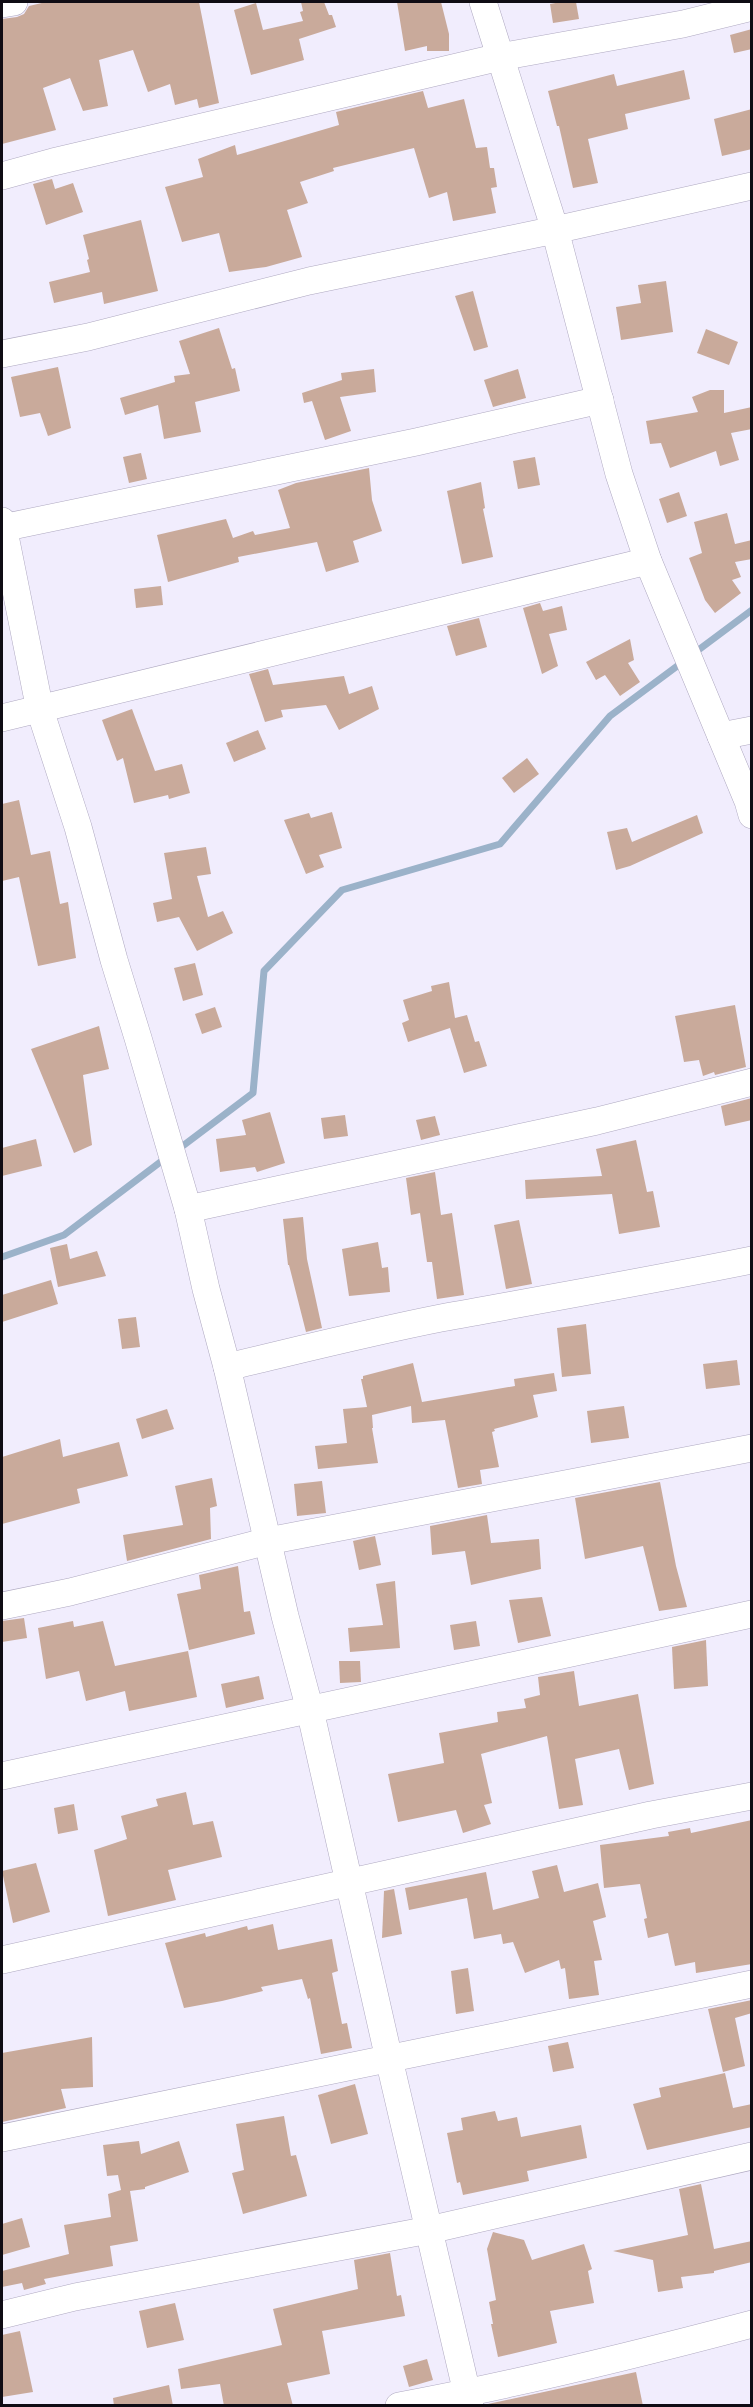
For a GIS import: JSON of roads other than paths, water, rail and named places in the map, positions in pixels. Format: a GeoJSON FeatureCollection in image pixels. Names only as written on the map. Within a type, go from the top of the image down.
{"type":"FeatureCollection","features":[{"type":"Feature","properties":{"kind":"street"},"geometry":{"type":"LineString","coordinates":[[2,4],[14,2]]}},
{"type":"Feature","properties":{"kind":"street"},"geometry":{"type":"LineString","coordinates":[[483,2],[555,230],[619,474],[648,561],[750,808]]}},
{"type":"Feature","properties":{"kind":"street"},"geometry":{"type":"LineString","coordinates":[[2,176],[500,57],[683,24],[752,7]]}},
{"type":"Feature","properties":{"kind":"street"},"geometry":{"type":"LineString","coordinates":[[2,354],[88,337],[309,281],[752,186]]}},
{"type":"Feature","properties":{"kind":"street"},"geometry":{"type":"LineString","coordinates":[[469,2399],[310,1710],[228,1367],[206,1289],[188,1209],[114,960],[78,827],[40,710],[2,526],[416,442],[600,400]]}},
{"type":"Feature","properties":{"kind":"street"},"geometry":{"type":"LineString","coordinates":[[2,718],[648,561]]}},
{"type":"Feature","properties":{"kind":"street"},"geometry":{"type":"LineString","coordinates":[[721,736],[752,730]]}},
{"type":"Feature","properties":{"kind":"street"},"geometry":{"type":"LineString","coordinates":[[188,1209],[597,1121],[752,1082]]}},
{"type":"Feature","properties":{"kind":"street"},"geometry":{"type":"LineString","coordinates":[[228,1367],[440,1319],[627,1286],[752,1260]]}},
{"type":"Feature","properties":{"kind":"street"},"geometry":{"type":"LineString","coordinates":[[2,1606],[70,1592],[268,1541],[752,1448]]}},
{"type":"Feature","properties":{"kind":"street"},"geometry":{"type":"LineString","coordinates":[[2,1776],[621,1640],[752,1614]]}},
{"type":"Feature","properties":{"kind":"street"},"geometry":{"type":"LineString","coordinates":[[2,1960],[651,1815],[752,1796]]}},
{"type":"Feature","properties":{"kind":"street"},"geometry":{"type":"LineString","coordinates":[[2,2138],[752,1984]]}},
{"type":"Feature","properties":{"kind":"street"},"geometry":{"type":"LineString","coordinates":[[2,2315],[75,2297],[429,2230],[752,2156]]}},
{"type":"Feature","properties":{"kind":"street"},"geometry":{"type":"LineString","coordinates":[[399,2406],[469,2399],[752,2324]]}},
{"type":"Feature","properties":{"kind":"waterway"},"geometry":{"type":"LineString","coordinates":[[693,654],[752,610]]}},
{"type":"Feature","properties":{"kind":"waterway"},"geometry":{"type":"LineString","coordinates":[[176,1151],[253,1093],[264,971],[342,890],[500,844],[610,716],[684,661]]}},
{"type":"Feature","properties":{"kind":"waterway"},"geometry":{"type":"LineString","coordinates":[[2,1257],[64,1235],[167,1157]]}}]}
